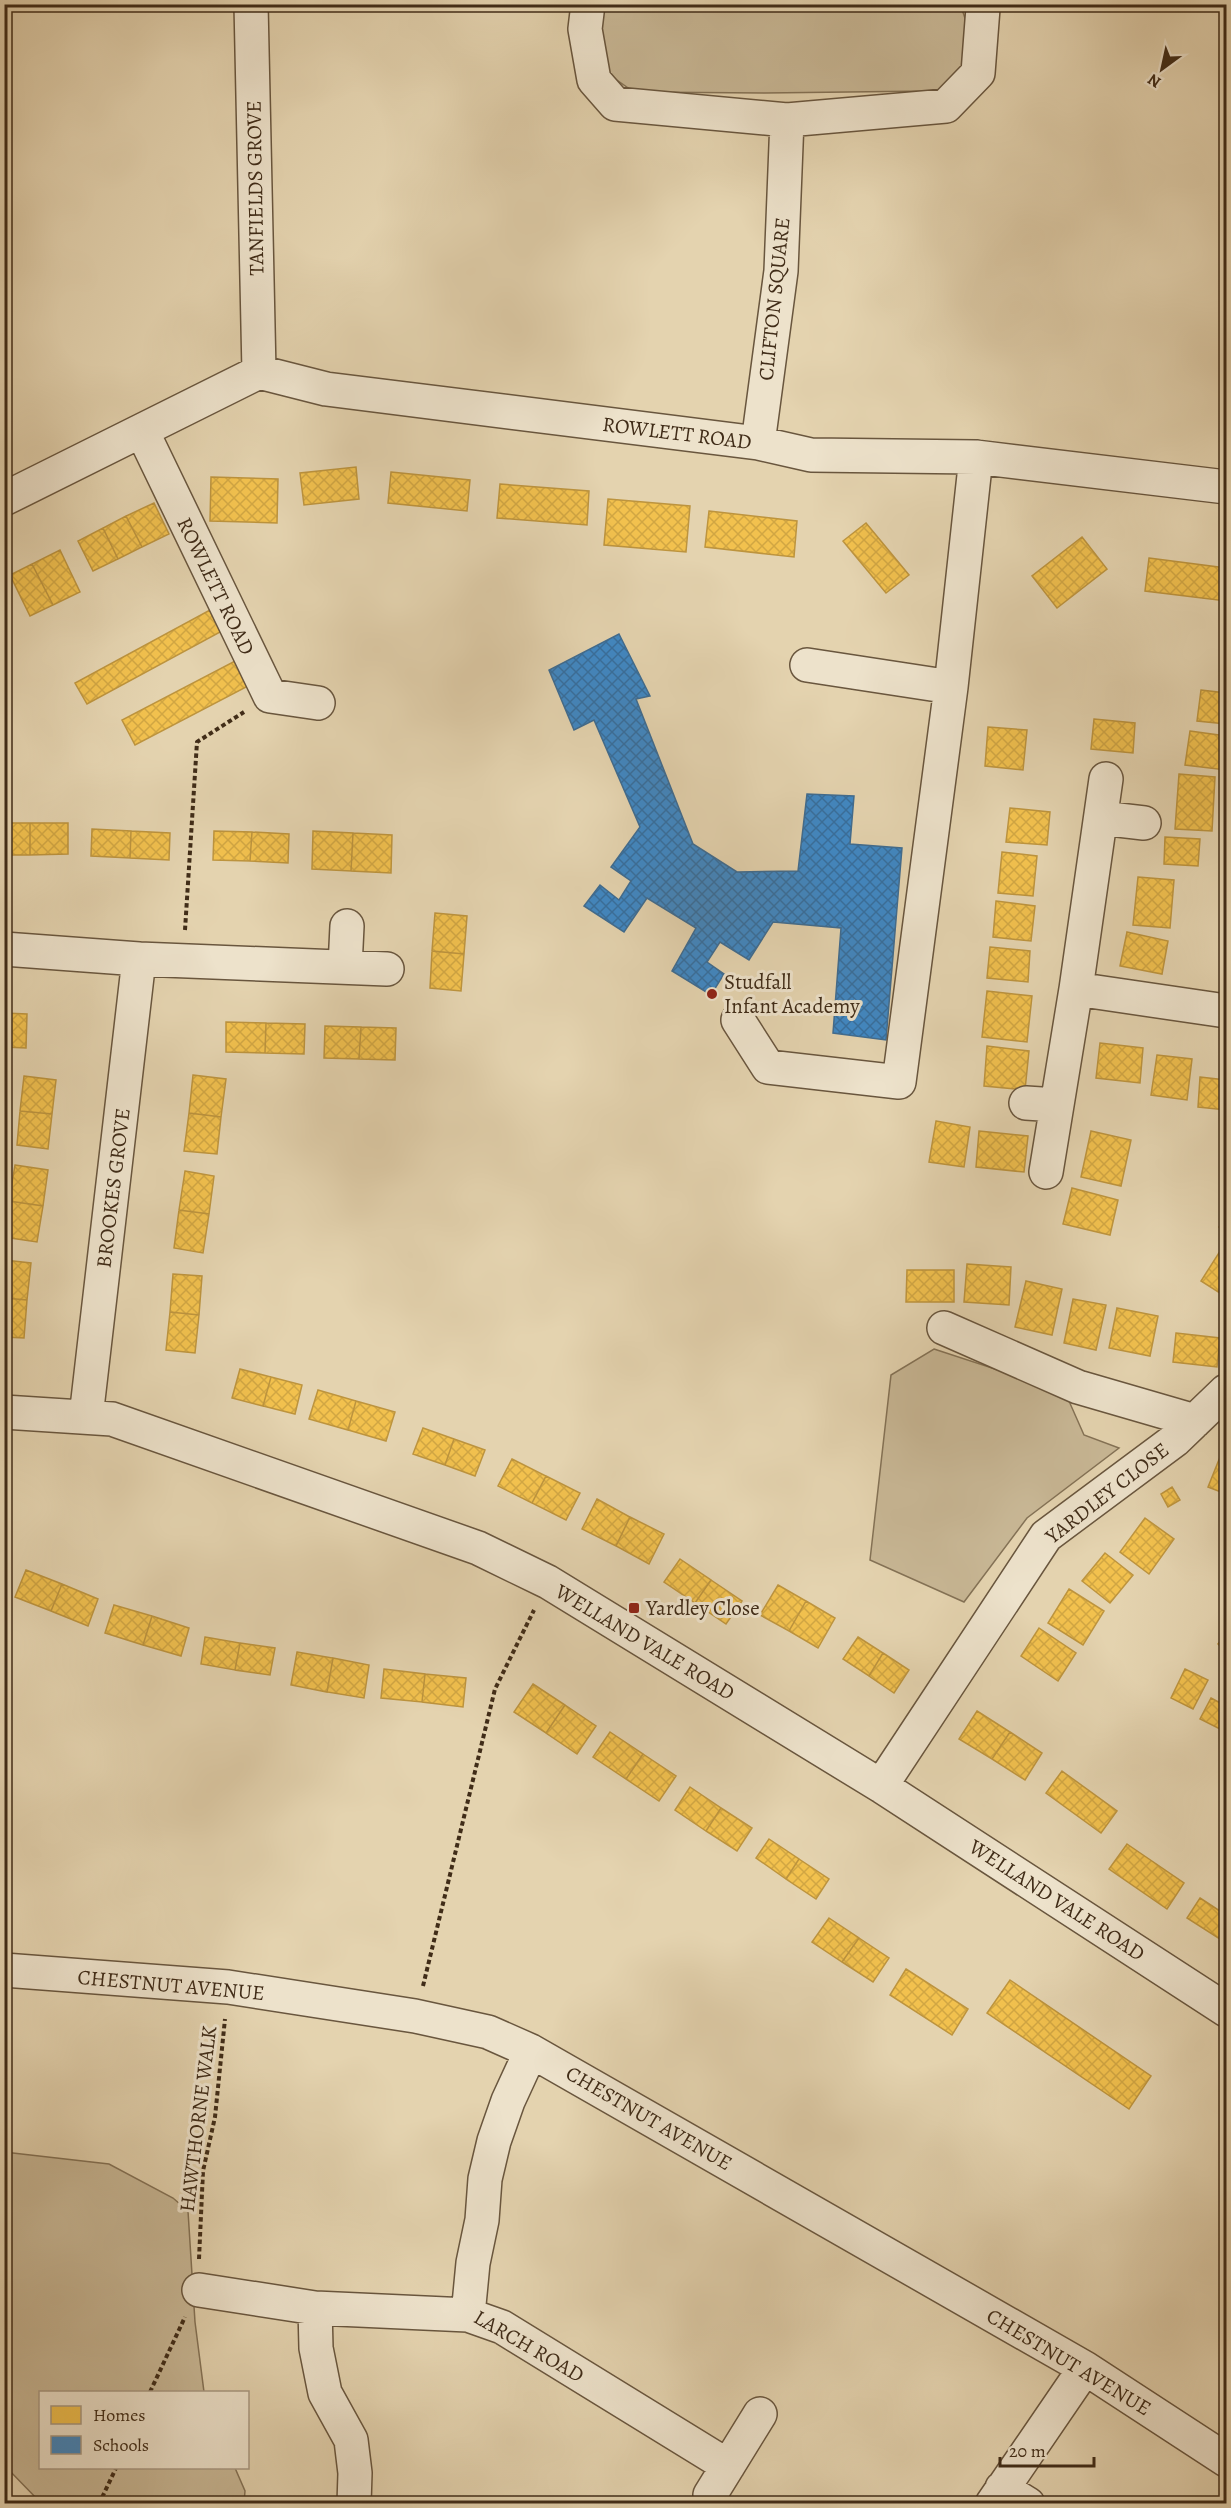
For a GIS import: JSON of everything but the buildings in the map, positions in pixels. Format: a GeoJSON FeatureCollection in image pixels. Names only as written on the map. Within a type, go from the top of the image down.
{"type":"FeatureCollection","features":[{"type":"Feature","properties":{"kind":"street","name":"TANFIELDS GROVE"},"geometry":{"type":"LineString","coordinates":[[250,4],[259,372]]}},
{"type":"Feature","properties":{"kind":"street"},"geometry":{"type":"LineString","coordinates":[[588,4],[585,28],[594,80],[615,104],[787,120],[946,106],[978,73],[983,8],[981,4]]}},
{"type":"Feature","properties":{"kind":"street","name":"CLIFTON SQUARE"},"geometry":{"type":"LineString","coordinates":[[758,443],[781,271],[787,120]]}},
{"type":"Feature","properties":{"kind":"street"},"geometry":{"type":"LineString","coordinates":[[4,499],[259,372]]}},
{"type":"Feature","properties":{"kind":"street","name":"ROWLETT ROAD"},"geometry":{"type":"LineString","coordinates":[[259,372],[326,389],[758,443],[812,455],[976,457],[1227,487]]}},
{"type":"Feature","properties":{"kind":"street","name":"ROWLETT ROAD"},"geometry":{"type":"LineString","coordinates":[[142,431],[270,696]]}},
{"type":"Feature","properties":{"kind":"street"},"geometry":{"type":"LineString","coordinates":[[738,1020],[768,1067],[899,1082],[951,687],[976,457]]}},
{"type":"Feature","properties":{"kind":"street"},"geometry":{"type":"LineString","coordinates":[[807,665],[951,687]]}},
{"type":"Feature","properties":{"kind":"street"},"geometry":{"type":"LineString","coordinates":[[270,696],[318,703]]}},
{"type":"Feature","properties":{"kind":"street"},"geometry":{"type":"LineString","coordinates":[[1046,1172],[1042,1104],[1076,989],[1106,778]]}},
{"type":"Feature","properties":{"kind":"street"},"geometry":{"type":"LineString","coordinates":[[1101,818],[1144,823]]}},
{"type":"Feature","properties":{"kind":"street"},"geometry":{"type":"LineString","coordinates":[[345,967],[347,926]]}},
{"type":"Feature","properties":{"kind":"street"},"geometry":{"type":"LineString","coordinates":[[4,949],[139,959],[387,969]]}},
{"type":"Feature","properties":{"kind":"street","name":"BROOKES GROVE"},"geometry":{"type":"LineString","coordinates":[[86,1417],[139,959]]}},
{"type":"Feature","properties":{"kind":"street"},"geometry":{"type":"LineString","coordinates":[[1076,989],[1227,1011]]}},
{"type":"Feature","properties":{"kind":"street"},"geometry":{"type":"LineString","coordinates":[[944,1328],[1078,1387],[1195,1421]]}},
{"type":"Feature","properties":{"kind":"street","name":"YARDLEY CLOSE"},"geometry":{"type":"LineString","coordinates":[[881,1786],[1046,1536],[1175,1440],[1227,1391]]}},
{"type":"Feature","properties":{"kind":"street","name":"WELLAND VALE ROAD"},"geometry":{"type":"LineString","coordinates":[[4,1412],[112,1419],[478,1548],[548,1582],[881,1786],[1227,2010]]}},
{"type":"Feature","properties":{"kind":"street","name":"CHESTNUT AVENUE"},"geometry":{"type":"LineString","coordinates":[[4,1970],[228,1987],[415,2016],[488,2031],[531,2051],[1085,2368],[1227,2460]]}},
{"type":"Feature","properties":{"kind":"street","name":"LARCH ROAD"},"geometry":{"type":"LineString","coordinates":[[531,2051],[508,2100],[484,2179],[482,2220],[472,2263],[468,2315],[502,2327],[728,2466]]}},
{"type":"Feature","properties":{"kind":"street"},"geometry":{"type":"LineString","coordinates":[[199,2290],[315,2308],[468,2315]]}},
{"type":"Feature","properties":{"kind":"street"},"geometry":{"type":"LineString","coordinates":[[315,2308],[316,2348],[325,2393],[351,2440],[355,2473],[354,2504]]}},
{"type":"Feature","properties":{"kind":"street"},"geometry":{"type":"LineString","coordinates":[[1007,2498],[1085,2368]]}},
{"type":"Feature","properties":{"kind":"street"},"geometry":{"type":"LineString","coordinates":[[710,2495],[760,2414]]}},
{"type":"Feature","properties":{"kind":"path"},"geometry":{"type":"LineString","coordinates":[[183,961],[197,742],[270,696]]}},
{"type":"Feature","properties":{"kind":"path"},"geometry":{"type":"LineString","coordinates":[[415,2016],[495,1689],[548,1582]]}},
{"type":"Feature","properties":{"kind":"path","name":"HAWTHORNE WALK"},"geometry":{"type":"LineString","coordinates":[[199,2290],[203,2171],[215,2116],[228,1987]]}},
{"type":"Feature","properties":{"kind":"path"},"geometry":{"type":"LineString","coordinates":[[150,2391],[199,2290]]}},
{"type":"Feature","properties":{"kind":"path"},"geometry":{"type":"LineString","coordinates":[[99,2504],[116,2469]]}},
{"type":"Feature","properties":{"kind":"shaded area"},"geometry":{"type":"Polygon","coordinates":[[[603,4],[959,5],[966,25],[966,50],[964,62],[952,82],[943,89],[930,91],[634,92],[611,76],[597,50],[603,4]]]}},
{"type":"Feature","properties":{"kind":"shaded area"},"geometry":{"type":"Polygon","coordinates":[[[934,1349],[1065,1392],[1084,1435],[1119,1448],[1027,1518],[964,1602],[870,1560],[891,1375],[934,1349]]]}},
{"type":"Feature","properties":{"kind":"shaded area"},"geometry":{"type":"Polygon","coordinates":[[[4,2152],[109,2164],[173,2198],[188,2211],[195,2322],[204,2391],[39,2391],[39,2469],[235,2469],[245,2491],[244,2503],[41,2503],[5,2466],[4,2152]]]}},
{"type":"Feature","properties":{"kind":"place","name":"Studfall Infant Academy"},"geometry":{"type":"Point","coordinates":[712,994]}},
{"type":"Feature","properties":{"kind":"place","name":"Yardley Close"},"geometry":{"type":"Point","coordinates":[634,1608]}}]}
